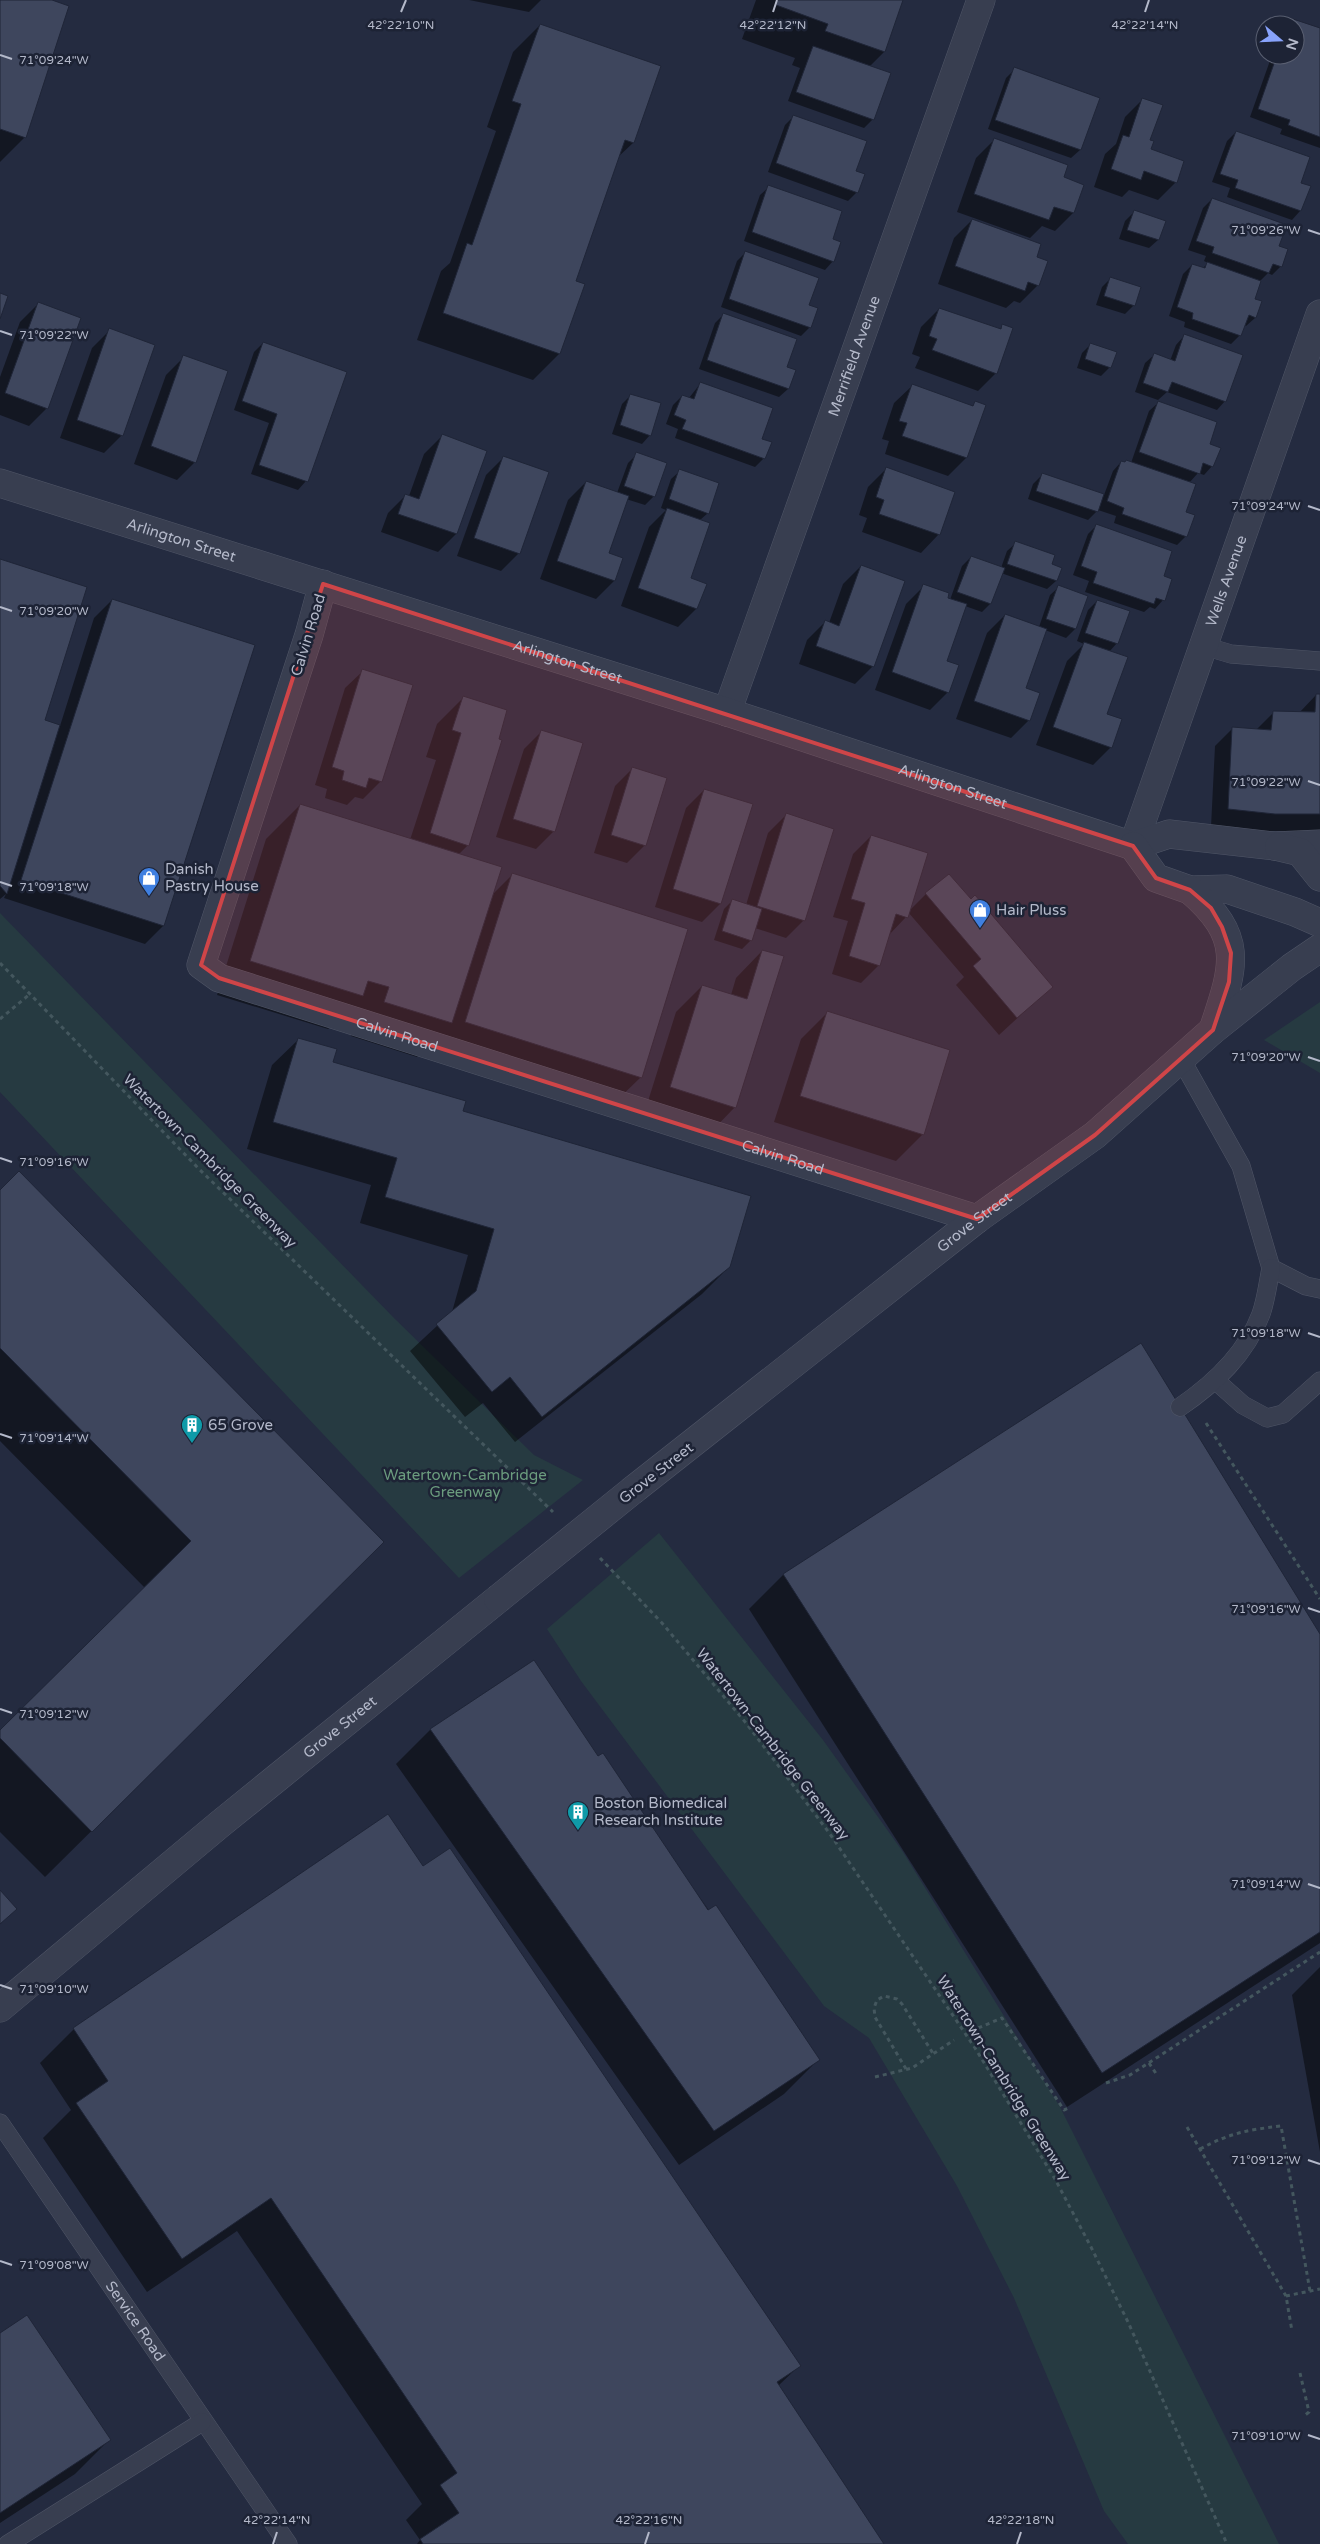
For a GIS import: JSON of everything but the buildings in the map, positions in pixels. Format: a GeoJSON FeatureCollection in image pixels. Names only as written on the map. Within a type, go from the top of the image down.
{"type":"FeatureCollection","features":[{"type":"Feature","properties":{"kind":"street","name":"Merrifield Avenue"},"geometry":{"type":"LineString","coordinates":[[727,712],[982,0]]}},
{"type":"Feature","properties":{"kind":"street","name":"Wells Avenue"},"geometry":{"type":"LineString","coordinates":[[1133,846],[1320,314]]}},
{"type":"Feature","properties":{"kind":"street","name":"Arlington Street"},"geometry":{"type":"LineString","coordinates":[[0,483],[727,712],[1133,846]]}},
{"type":"Feature","properties":{"kind":"street","name":"Calvin Road"},"geometry":{"type":"LineString","coordinates":[[323,584],[309,635],[201,966],[219,978],[976,1219]]}},
{"type":"Feature","properties":{"kind":"street"},"geometry":{"type":"LineString","coordinates":[[1320,877],[1300,852],[1274,846],[1169,834],[1133,846],[1156,878],[1190,890],[1227,889],[1295,912],[1320,923]]}},
{"type":"Feature","properties":{"kind":"street"},"geometry":{"type":"LineString","coordinates":[[1274,846],[1320,844]]}},
{"type":"Feature","properties":{"kind":"street"},"geometry":{"type":"LineString","coordinates":[[1190,890],[1211,908],[1222,927],[1231,953],[1229,982],[1213,1030]]}},
{"type":"Feature","properties":{"kind":"street","name":"Grove Street"},"geometry":{"type":"LineString","coordinates":[[0,2008],[220,1824],[498,1599],[976,1219],[1095,1135],[1213,1030],[1292,967],[1320,948]]}},
{"type":"Feature","properties":{"kind":"lane"},"geometry":{"type":"LineString","coordinates":[[1204,646],[1231,654],[1320,661]]}},
{"type":"Feature","properties":{"kind":"lane"},"geometry":{"type":"LineString","coordinates":[[1180,1407],[1215,1380],[1237,1358],[1261,1314],[1271,1268],[1241,1166],[1181,1059]]}},
{"type":"Feature","properties":{"kind":"lane"},"geometry":{"type":"LineString","coordinates":[[1271,1268],[1306,1286],[1320,1289]]}},
{"type":"Feature","properties":{"kind":"lane"},"geometry":{"type":"LineString","coordinates":[[1215,1380],[1243,1405],[1267,1418],[1283,1414],[1320,1381]]}},
{"type":"Feature","properties":{"kind":"lane","name":"Service Road"},"geometry":{"type":"LineString","coordinates":[[0,2123],[202,2422],[288,2544]]}},
{"type":"Feature","properties":{"kind":"lane"},"geometry":{"type":"LineString","coordinates":[[8,2544],[202,2422]]}},
{"type":"Feature","properties":{"kind":"path","name":"Watertown-Cambridge Greenway"},"geometry":{"type":"LineString","coordinates":[[0,963],[200,1170],[554,1513]]}},
{"type":"Feature","properties":{"kind":"path"},"geometry":{"type":"LineString","coordinates":[[0,1019],[30,994]]}},
{"type":"Feature","properties":{"kind":"path"},"geometry":{"type":"LineString","coordinates":[[1206,1423],[1320,1599]]}},
{"type":"Feature","properties":{"kind":"path","name":"Watertown-Cambridge Greenway"},"geometry":{"type":"LineString","coordinates":[[596,1554],[631,1588],[706,1672],[814,1812],[866,1885],[1021,2123],[1055,2179],[1128,2322],[1227,2544]]}},
{"type":"Feature","properties":{"kind":"path"},"geometry":{"type":"LineString","coordinates":[[1106,2083],[1130,2075],[1320,1952]]}},
{"type":"Feature","properties":{"kind":"path"},"geometry":{"type":"LineString","coordinates":[[906,2070],[875,2017],[874,2008],[877,2000],[884,1996],[897,1999],[902,2004],[934,2054]]}},
{"type":"Feature","properties":{"kind":"path"},"geometry":{"type":"LineString","coordinates":[[971,2031],[1002,2018],[1064,2110],[1069,2108]]}},
{"type":"Feature","properties":{"kind":"path"},"geometry":{"type":"LineString","coordinates":[[875,2077],[906,2070],[954,2040]]}},
{"type":"Feature","properties":{"kind":"path"},"geometry":{"type":"LineString","coordinates":[[1149,2063],[1158,2075]]}},
{"type":"Feature","properties":{"kind":"path"},"geometry":{"type":"LineString","coordinates":[[1200,2150],[1224,2136],[1281,2126],[1310,2291]]}},
{"type":"Feature","properties":{"kind":"path"},"geometry":{"type":"LineString","coordinates":[[1186,2127],[1286,2296],[1292,2331]]}},
{"type":"Feature","properties":{"kind":"path"},"geometry":{"type":"LineString","coordinates":[[1286,2296],[1320,2289]]}},
{"type":"Feature","properties":{"kind":"path"},"geometry":{"type":"LineString","coordinates":[[1300,2373],[1308,2412],[1304,2416]]}},
{"type":"Feature","properties":{"kind":"highlighted area"},"geometry":{"type":"Polygon","coordinates":[[[323,584],[1133,846],[1156,878],[1190,890],[1211,908],[1222,927],[1231,953],[1229,982],[1213,1030],[1095,1135],[977,1219],[219,978],[201,965],[323,584]]]}},
{"type":"Feature","properties":{"kind":"green space","name":"Watertown-Cambridge Greenway"},"geometry":{"type":"Polygon","coordinates":[[[0,913],[394,1318],[534,1455],[583,1480],[459,1578],[0,1092],[0,913]]]}},
{"type":"Feature","properties":{"kind":"green space"},"geometry":{"type":"Polygon","coordinates":[[[1320,1002],[1320,1073],[1264,1040],[1320,1002]]]}},
{"type":"Feature","properties":{"kind":"green space"},"geometry":{"type":"Polygon","coordinates":[[[659,1533],[823,1740],[903,1852],[1060,2107],[1279,2544],[1128,2544],[1104,2511],[1014,2298],[957,2186],[869,2038],[824,2006],[581,1681],[547,1629],[659,1533]]]}},
{"type":"Feature","properties":{"kind":"place","name":"Danish Pastry House"},"geometry":{"type":"Point","coordinates":[149,897]}},
{"type":"Feature","properties":{"kind":"place","name":"Hair Pluss"},"geometry":{"type":"Point","coordinates":[980,929]}},
{"type":"Feature","properties":{"kind":"place","name":"65 Grove"},"geometry":{"type":"Point","coordinates":[192,1444]}},
{"type":"Feature","properties":{"kind":"place","name":"Boston Biomedical Research Institute"},"geometry":{"type":"Point","coordinates":[578,1831]}}]}
